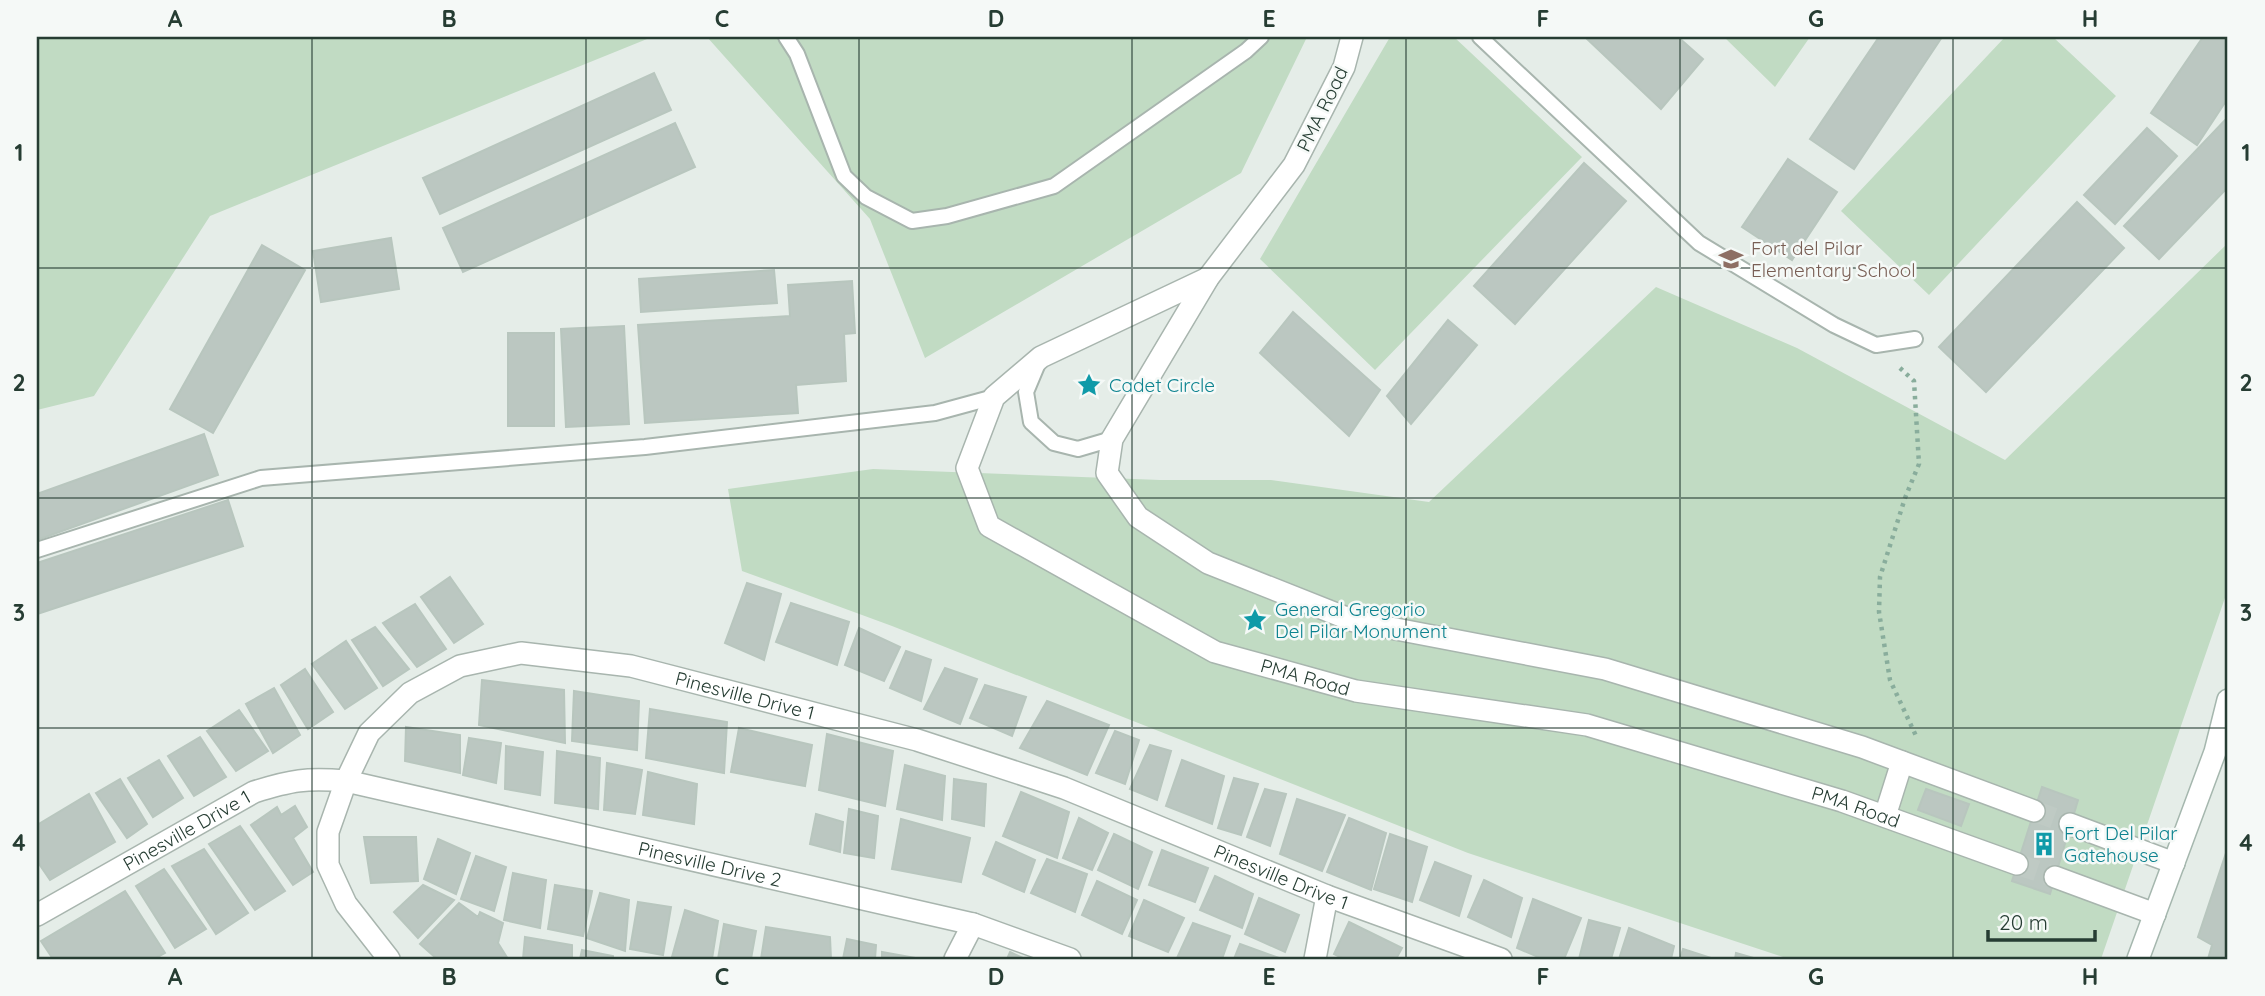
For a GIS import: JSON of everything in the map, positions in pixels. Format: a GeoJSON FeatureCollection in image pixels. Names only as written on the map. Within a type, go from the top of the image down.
{"type":"FeatureCollection","features":[{"type":"Feature","properties":{"kind":"street","name":"PMA Road"},"geometry":{"type":"LineString","coordinates":[[1352,37],[1344,67],[1294,165],[1208,278],[1112,439],[1107,473],[1138,517],[1208,563],[1354,621],[1605,669],[1863,747],[2034,811]]}},
{"type":"Feature","properties":{"kind":"street","name":"PMA Road"},"geometry":{"type":"LineString","coordinates":[[1208,278],[1041,357],[993,397],[967,468],[989,526],[1215,652],[1356,691],[1587,724],[1842,801],[2017,863]]}},
{"type":"Feature","properties":{"kind":"street","name":"Pinesville Drive 1"},"geometry":{"type":"LineString","coordinates":[[37,915],[254,792],[307,778],[346,781],[369,733],[410,693],[460,666],[521,653],[631,666],[916,740],[1064,788],[1327,896],[1501,959]]}},
{"type":"Feature","properties":{"kind":"street"},"geometry":{"type":"LineString","coordinates":[[2138,959],[2215,752],[2228,700]]}},
{"type":"Feature","properties":{"kind":"street"},"geometry":{"type":"LineString","coordinates":[[1885,816],[1902,762]]}},
{"type":"Feature","properties":{"kind":"street"},"geometry":{"type":"LineString","coordinates":[[346,781],[328,832],[328,865],[346,904],[389,959]]}},
{"type":"Feature","properties":{"kind":"street","name":"Pinesville Drive 2"},"geometry":{"type":"LineString","coordinates":[[346,781],[973,924],[1070,959]]}},
{"type":"Feature","properties":{"kind":"street"},"geometry":{"type":"LineString","coordinates":[[2070,824],[2174,863]]}},
{"type":"Feature","properties":{"kind":"street"},"geometry":{"type":"LineString","coordinates":[[2055,877],[2155,914]]}},
{"type":"Feature","properties":{"kind":"street"},"geometry":{"type":"LineString","coordinates":[[1315,959],[1327,896]]}},
{"type":"Feature","properties":{"kind":"street"},"geometry":{"type":"LineString","coordinates":[[955,959],[973,924]]}},
{"type":"Feature","properties":{"kind":"lane"},"geometry":{"type":"LineString","coordinates":[[786,37],[797,54],[844,176],[866,197],[912,221],[947,216],[1054,186],[1136,131],[1246,51],[1261,37]]}},
{"type":"Feature","properties":{"kind":"lane"},"geometry":{"type":"LineString","coordinates":[[1480,37],[1699,243],[1834,325],[1876,345],[1914,339]]}},
{"type":"Feature","properties":{"kind":"lane"},"geometry":{"type":"LineString","coordinates":[[1041,357],[1026,392],[1031,422],[1054,443],[1078,450],[1112,439]]}},
{"type":"Feature","properties":{"kind":"lane"},"geometry":{"type":"LineString","coordinates":[[37,550],[261,478],[645,447],[935,413],[993,397]]}},
{"type":"Feature","properties":{"kind":"path"},"geometry":{"type":"LineString","coordinates":[[1876,345],[1914,381],[1919,464],[1905,498],[1880,577],[1879,612],[1890,680],[1919,741]]}},
{"type":"Feature","properties":{"kind":"green space"},"geometry":{"type":"Polygon","coordinates":[[[37,37],[652,37],[210,216],[94,396],[37,410],[37,37]]]}},
{"type":"Feature","properties":{"kind":"green space"},"geometry":{"type":"Polygon","coordinates":[[[707,37],[1307,37],[1241,173],[925,358],[870,219],[707,37]]]}},
{"type":"Feature","properties":{"kind":"green space"},"geometry":{"type":"Polygon","coordinates":[[[1390,37],[1454,37],[1582,157],[1375,370],[1260,259],[1390,37]]]}},
{"type":"Feature","properties":{"kind":"green space"},"geometry":{"type":"Polygon","coordinates":[[[1724,37],[1810,37],[1775,87],[1724,37]]]}},
{"type":"Feature","properties":{"kind":"green space"},"geometry":{"type":"Polygon","coordinates":[[[2005,37],[2053,37],[2116,96],[1929,295],[1841,211],[2005,37]]]}},
{"type":"Feature","properties":{"kind":"green space"},"geometry":{"type":"Polygon","coordinates":[[[2228,243],[2228,589],[2101,959],[1789,959],[1468,853],[892,626],[742,571],[728,489],[873,469],[1160,480],[1271,480],[1429,502],[1656,287],[1797,348],[2005,460],[2228,243]]]}},
{"type":"Feature","properties":{"kind":"building"},"geometry":{"type":"Polygon","coordinates":[[[1585,37],[1678,37],[1703,59],[1661,109],[1585,37]]]}},
{"type":"Feature","properties":{"kind":"building"},"geometry":{"type":"Polygon","coordinates":[[[1879,37],[1942,37],[1854,169],[1810,139],[1879,37]]]}},
{"type":"Feature","properties":{"kind":"building"},"geometry":{"type":"Polygon","coordinates":[[[2203,37],[2228,37],[2228,98],[2197,145],[2151,113],[2203,37]]]}},
{"type":"Feature","properties":{"kind":"building"},"geometry":{"type":"Polygon","coordinates":[[[654,73],[671,110],[440,214],[423,178],[654,73]]]}},
{"type":"Feature","properties":{"kind":"building"},"geometry":{"type":"Polygon","coordinates":[[[2228,117],[2228,187],[2159,259],[2124,226],[2228,117]]]}},
{"type":"Feature","properties":{"kind":"building"},"geometry":{"type":"Polygon","coordinates":[[[675,123],[695,167],[463,272],[443,228],[675,123]]]}},
{"type":"Feature","properties":{"kind":"building"},"geometry":{"type":"Polygon","coordinates":[[[2147,128],[2177,156],[2115,224],[2084,195],[2147,128]]]}},
{"type":"Feature","properties":{"kind":"building"},"geometry":{"type":"Polygon","coordinates":[[[1788,159],[1837,192],[1792,260],[1742,227],[1788,159]]]}},
{"type":"Feature","properties":{"kind":"building"},"geometry":{"type":"Polygon","coordinates":[[[1584,163],[1626,201],[1515,324],[1474,286],[1584,163]]]}},
{"type":"Feature","properties":{"kind":"building"},"geometry":{"type":"Polygon","coordinates":[[[2077,202],[2124,248],[1986,392],[1939,347],[2077,202]]]}},
{"type":"Feature","properties":{"kind":"building"},"geometry":{"type":"Polygon","coordinates":[[[391,238],[399,289],[321,302],[313,251],[391,238]]]}},
{"type":"Feature","properties":{"kind":"building"},"geometry":{"type":"Polygon","coordinates":[[[262,245],[305,270],[213,433],[170,409],[262,245]]]}},
{"type":"Feature","properties":{"kind":"building"},"geometry":{"type":"Polygon","coordinates":[[[774,270],[777,303],[641,312],[639,279],[774,270]]]}},
{"type":"Feature","properties":{"kind":"building"},"geometry":{"type":"Polygon","coordinates":[[[852,281],[855,333],[844,334],[846,381],[796,385],[798,413],[645,423],[638,325],[790,316],[788,285],[852,281]]]}},
{"type":"Feature","properties":{"kind":"building"},"geometry":{"type":"Polygon","coordinates":[[[1293,312],[1380,390],[1349,436],[1260,353],[1293,312]]]}},
{"type":"Feature","properties":{"kind":"building"},"geometry":{"type":"Polygon","coordinates":[[[1448,320],[1477,345],[1411,424],[1387,396],[1448,320]]]}},
{"type":"Feature","properties":{"kind":"building"},"geometry":{"type":"Polygon","coordinates":[[[624,326],[629,424],[566,427],[561,329],[624,326]]]}},
{"type":"Feature","properties":{"kind":"building"},"geometry":{"type":"Polygon","coordinates":[[[508,333],[554,333],[554,426],[508,426],[508,333]]]}},
{"type":"Feature","properties":{"kind":"building"},"geometry":{"type":"Polygon","coordinates":[[[204,434],[218,475],[37,540],[37,494],[204,434]]]}},
{"type":"Feature","properties":{"kind":"building"},"geometry":{"type":"Polygon","coordinates":[[[228,500],[243,546],[37,614],[37,563],[228,500]]]}},
{"type":"Feature","properties":{"kind":"building"},"geometry":{"type":"Polygon","coordinates":[[[450,577],[483,624],[454,643],[421,597],[450,577]]]}},
{"type":"Feature","properties":{"kind":"building"},"geometry":{"type":"Polygon","coordinates":[[[747,583],[781,594],[764,660],[725,643],[747,583]]]}},
{"type":"Feature","properties":{"kind":"building"},"geometry":{"type":"Polygon","coordinates":[[[791,603],[849,622],[837,665],[776,642],[791,603]]]}},
{"type":"Feature","properties":{"kind":"building"},"geometry":{"type":"Polygon","coordinates":[[[415,604],[446,649],[417,667],[383,623],[415,604]]]}},
{"type":"Feature","properties":{"kind":"building"},"geometry":{"type":"Polygon","coordinates":[[[375,627],[409,669],[383,686],[352,640],[375,627]]]}},
{"type":"Feature","properties":{"kind":"building"},"geometry":{"type":"Polygon","coordinates":[[[859,628],[900,647],[884,681],[845,665],[859,628]]]}},
{"type":"Feature","properties":{"kind":"building"},"geometry":{"type":"Polygon","coordinates":[[[346,641],[377,688],[345,709],[312,664],[346,641]]]}},
{"type":"Feature","properties":{"kind":"building"},"geometry":{"type":"Polygon","coordinates":[[[906,651],[931,660],[921,701],[890,688],[906,651]]]}},
{"type":"Feature","properties":{"kind":"building"},"geometry":{"type":"Polygon","coordinates":[[[945,668],[977,679],[960,724],[924,709],[945,668]]]}},
{"type":"Feature","properties":{"kind":"building"},"geometry":{"type":"Polygon","coordinates":[[[305,669],[333,712],[308,729],[281,685],[305,669]]]}},
{"type":"Feature","properties":{"kind":"building"},"geometry":{"type":"Polygon","coordinates":[[[482,680],[564,690],[565,743],[479,725],[482,680]]]}},
{"type":"Feature","properties":{"kind":"building"},"geometry":{"type":"Polygon","coordinates":[[[985,685],[1026,697],[1012,736],[970,718],[985,685]]]}},
{"type":"Feature","properties":{"kind":"building"},"geometry":{"type":"Polygon","coordinates":[[[274,688],[300,735],[273,753],[246,704],[274,688]]]}},
{"type":"Feature","properties":{"kind":"building"},"geometry":{"type":"Polygon","coordinates":[[[574,691],[639,701],[637,750],[572,741],[574,691]]]}},
{"type":"Feature","properties":{"kind":"building"},"geometry":{"type":"Polygon","coordinates":[[[1047,701],[1109,725],[1087,775],[1020,748],[1047,701]]]}},
{"type":"Feature","properties":{"kind":"building"},"geometry":{"type":"Polygon","coordinates":[[[650,709],[727,722],[724,773],[646,758],[650,709]]]}},
{"type":"Feature","properties":{"kind":"building"},"geometry":{"type":"Polygon","coordinates":[[[239,710],[268,751],[236,771],[207,731],[239,710]]]}},
{"type":"Feature","properties":{"kind":"building"},"geometry":{"type":"Polygon","coordinates":[[[406,727],[460,735],[460,773],[405,761],[406,727]]]}},
{"type":"Feature","properties":{"kind":"building"},"geometry":{"type":"Polygon","coordinates":[[[739,728],[812,745],[805,786],[731,772],[739,728]]]}},
{"type":"Feature","properties":{"kind":"building"},"geometry":{"type":"Polygon","coordinates":[[[1115,731],[1139,740],[1125,784],[1096,773],[1115,731]]]}},
{"type":"Feature","properties":{"kind":"building"},"geometry":{"type":"Polygon","coordinates":[[[827,734],[893,751],[885,806],[819,790],[827,734]]]}},
{"type":"Feature","properties":{"kind":"building"},"geometry":{"type":"Polygon","coordinates":[[[200,737],[226,777],[194,796],[168,756],[200,737]]]}},
{"type":"Feature","properties":{"kind":"building"},"geometry":{"type":"Polygon","coordinates":[[[469,738],[501,743],[496,783],[463,775],[469,738]]]}},
{"type":"Feature","properties":{"kind":"building"},"geometry":{"type":"Polygon","coordinates":[[[1150,745],[1171,751],[1157,800],[1130,789],[1150,745]]]}},
{"type":"Feature","properties":{"kind":"building"},"geometry":{"type":"Polygon","coordinates":[[[506,746],[543,752],[540,795],[505,789],[506,746]]]}},
{"type":"Feature","properties":{"kind":"building"},"geometry":{"type":"Polygon","coordinates":[[[557,751],[600,758],[598,809],[555,803],[557,751]]]}},
{"type":"Feature","properties":{"kind":"building"},"geometry":{"type":"Polygon","coordinates":[[[159,760],[183,798],[153,817],[128,778],[159,760]]]}},
{"type":"Feature","properties":{"kind":"building"},"geometry":{"type":"Polygon","coordinates":[[[1182,760],[1224,776],[1212,824],[1166,806],[1182,760]]]}},
{"type":"Feature","properties":{"kind":"building"},"geometry":{"type":"Polygon","coordinates":[[[607,763],[642,770],[635,814],[604,810],[607,763]]]}},
{"type":"Feature","properties":{"kind":"building"},"geometry":{"type":"Polygon","coordinates":[[[905,765],[945,776],[942,820],[897,809],[905,765]]]}},
{"type":"Feature","properties":{"kind":"building"},"geometry":{"type":"Polygon","coordinates":[[[648,772],[697,784],[694,824],[643,815],[648,772]]]}},
{"type":"Feature","properties":{"kind":"building"},"geometry":{"type":"Polygon","coordinates":[[[1234,778],[1258,784],[1241,835],[1218,828],[1234,778]]]}},
{"type":"Feature","properties":{"kind":"building"},"geometry":{"type":"Polygon","coordinates":[[[120,779],[147,824],[127,838],[96,793],[120,779]]]}},
{"type":"Feature","properties":{"kind":"building"},"geometry":{"type":"Polygon","coordinates":[[[954,779],[986,784],[984,826],[952,819],[954,779]]]}},
{"type":"Feature","properties":{"kind":"building","name":"Fort Del Pilar Gatehouse"},"geometry":{"type":"Polygon","coordinates":[[[2042,787],[2078,800],[2050,894],[2012,881],[2042,787]]]}},
{"type":"Feature","properties":{"kind":"building"},"geometry":{"type":"Polygon","coordinates":[[[1265,789],[1286,794],[1270,846],[1247,837],[1265,789]]]}},
{"type":"Feature","properties":{"kind":"building"},"geometry":{"type":"Polygon","coordinates":[[[1926,789],[1969,804],[1961,826],[1918,810],[1926,789]]]}},
{"type":"Feature","properties":{"kind":"building"},"geometry":{"type":"Polygon","coordinates":[[[1021,792],[1069,812],[1057,858],[1003,836],[1021,792]]]}},
{"type":"Feature","properties":{"kind":"building"},"geometry":{"type":"Polygon","coordinates":[[[89,794],[115,842],[50,880],[37,861],[37,825],[89,794]]]}},
{"type":"Feature","properties":{"kind":"building"},"geometry":{"type":"Polygon","coordinates":[[[1297,799],[1345,815],[1322,871],[1280,854],[1297,799]]]}},
{"type":"Feature","properties":{"kind":"building"},"geometry":{"type":"Polygon","coordinates":[[[295,806],[307,827],[293,838],[313,872],[293,885],[251,825],[277,807],[281,815],[295,806]]]}},
{"type":"Feature","properties":{"kind":"building"},"geometry":{"type":"Polygon","coordinates":[[[849,809],[878,816],[874,858],[844,853],[849,809]]]}},
{"type":"Feature","properties":{"kind":"building"},"geometry":{"type":"Polygon","coordinates":[[[816,814],[843,822],[840,852],[810,844],[816,814]]]}},
{"type":"Feature","properties":{"kind":"building"},"geometry":{"type":"Polygon","coordinates":[[[1079,818],[1108,833],[1092,870],[1063,858],[1079,818]]]}},
{"type":"Feature","properties":{"kind":"building"},"geometry":{"type":"Polygon","coordinates":[[[1349,818],[1386,833],[1371,890],[1327,872],[1349,818]]]}},
{"type":"Feature","properties":{"kind":"building"},"geometry":{"type":"Polygon","coordinates":[[[901,819],[970,838],[961,882],[892,869],[901,819]]]}},
{"type":"Feature","properties":{"kind":"building"},"geometry":{"type":"Polygon","coordinates":[[[240,826],[285,891],[255,910],[209,844],[240,826]]]}},
{"type":"Feature","properties":{"kind":"building"},"geometry":{"type":"Polygon","coordinates":[[[1114,834],[1152,852],[1138,889],[1098,870],[1114,834]]]}},
{"type":"Feature","properties":{"kind":"building"},"geometry":{"type":"Polygon","coordinates":[[[1390,834],[1427,847],[1412,902],[1374,889],[1390,834]]]}},
{"type":"Feature","properties":{"kind":"building"},"geometry":{"type":"Polygon","coordinates":[[[364,837],[416,837],[418,881],[371,883],[364,837]]]}},
{"type":"Feature","properties":{"kind":"building"},"geometry":{"type":"Polygon","coordinates":[[[438,839],[470,853],[456,894],[424,879],[438,839]]]}},
{"type":"Feature","properties":{"kind":"building"},"geometry":{"type":"Polygon","coordinates":[[[996,842],[1035,860],[1024,892],[983,874],[996,842]]]}},
{"type":"Feature","properties":{"kind":"building"},"geometry":{"type":"Polygon","coordinates":[[[204,849],[248,913],[216,934],[172,866],[204,849]]]}},
{"type":"Feature","properties":{"kind":"building"},"geometry":{"type":"Polygon","coordinates":[[[1162,850],[1208,868],[1195,902],[1149,885],[1162,850]]]}},
{"type":"Feature","properties":{"kind":"building"},"geometry":{"type":"Polygon","coordinates":[[[2227,850],[2228,959],[2208,959],[2212,945],[2198,937],[2227,850]]]}},
{"type":"Feature","properties":{"kind":"building"},"geometry":{"type":"Polygon","coordinates":[[[476,856],[506,867],[494,911],[461,899],[476,856]]]}},
{"type":"Feature","properties":{"kind":"building"},"geometry":{"type":"Polygon","coordinates":[[[1047,859],[1087,874],[1075,912],[1031,893],[1047,859]]]}},
{"type":"Feature","properties":{"kind":"building"},"geometry":{"type":"Polygon","coordinates":[[[1435,862],[1471,876],[1459,916],[1420,900],[1435,862]]]}},
{"type":"Feature","properties":{"kind":"building"},"geometry":{"type":"Polygon","coordinates":[[[164,869],[206,929],[175,948],[136,886],[164,869]]]}},
{"type":"Feature","properties":{"kind":"building"},"geometry":{"type":"Polygon","coordinates":[[[513,873],[546,880],[540,928],[504,920],[513,873]]]}},
{"type":"Feature","properties":{"kind":"building"},"geometry":{"type":"Polygon","coordinates":[[[1215,876],[1253,894],[1242,928],[1200,910],[1215,876]]]}},
{"type":"Feature","properties":{"kind":"building"},"geometry":{"type":"Polygon","coordinates":[[[1484,880],[1522,898],[1511,937],[1468,917],[1484,880]]]}},
{"type":"Feature","properties":{"kind":"building"},"geometry":{"type":"Polygon","coordinates":[[[1097,881],[1137,900],[1122,934],[1082,915],[1097,881]]]}},
{"type":"Feature","properties":{"kind":"building"},"geometry":{"type":"Polygon","coordinates":[[[423,885],[454,900],[418,938],[394,912],[423,885]]]}},
{"type":"Feature","properties":{"kind":"building"},"geometry":{"type":"Polygon","coordinates":[[[555,885],[592,891],[583,936],[548,929],[555,885]]]}},
{"type":"Feature","properties":{"kind":"building"},"geometry":{"type":"Polygon","coordinates":[[[125,891],[165,953],[154,959],[53,959],[41,941],[125,891]]]}},
{"type":"Feature","properties":{"kind":"building"},"geometry":{"type":"Polygon","coordinates":[[[600,893],[629,900],[625,951],[587,938],[600,893]]]}},
{"type":"Feature","properties":{"kind":"building"},"geometry":{"type":"Polygon","coordinates":[[[1259,898],[1299,915],[1285,952],[1245,934],[1259,898]]]}},
{"type":"Feature","properties":{"kind":"building"},"geometry":{"type":"Polygon","coordinates":[[[1533,899],[1581,918],[1564,959],[1543,959],[1517,948],[1533,899]]]}},
{"type":"Feature","properties":{"kind":"building"},"geometry":{"type":"Polygon","coordinates":[[[1144,900],[1184,918],[1168,952],[1129,936],[1144,900]]]}},
{"type":"Feature","properties":{"kind":"building"},"geometry":{"type":"Polygon","coordinates":[[[638,902],[671,907],[663,955],[630,949],[638,902]]]}},
{"type":"Feature","properties":{"kind":"building"},"geometry":{"type":"Polygon","coordinates":[[[459,903],[478,917],[480,912],[503,923],[498,943],[508,959],[437,959],[420,944],[459,903]]]}},
{"type":"Feature","properties":{"kind":"building"},"geometry":{"type":"Polygon","coordinates":[[[685,910],[718,921],[712,959],[672,957],[685,910]]]}},
{"type":"Feature","properties":{"kind":"building"},"geometry":{"type":"Polygon","coordinates":[[[1589,920],[1620,928],[1611,959],[1579,959],[1589,920]]]}},
{"type":"Feature","properties":{"kind":"building"},"geometry":{"type":"Polygon","coordinates":[[[1349,922],[1402,948],[1396,959],[1344,959],[1334,954],[1349,922]]]}},
{"type":"Feature","properties":{"kind":"building"},"geometry":{"type":"Polygon","coordinates":[[[1193,923],[1230,936],[1222,959],[1177,958],[1193,923]]]}},
{"type":"Feature","properties":{"kind":"building"},"geometry":{"type":"Polygon","coordinates":[[[724,924],[756,931],[751,959],[718,959],[724,924]]]}},
{"type":"Feature","properties":{"kind":"building"},"geometry":{"type":"Polygon","coordinates":[[[766,927],[830,937],[831,959],[761,959],[766,927]]]}},
{"type":"Feature","properties":{"kind":"building"},"geometry":{"type":"Polygon","coordinates":[[[1629,928],[1674,946],[1671,959],[1619,959],[1629,928]]]}},
{"type":"Feature","properties":{"kind":"building"},"geometry":{"type":"Polygon","coordinates":[[[525,937],[572,945],[572,959],[523,959],[525,937]]]}},
{"type":"Feature","properties":{"kind":"building"},"geometry":{"type":"Polygon","coordinates":[[[847,939],[876,945],[875,959],[843,959],[847,939]]]}},
{"type":"Feature","properties":{"kind":"building"},"geometry":{"type":"Polygon","coordinates":[[[1240,944],[1279,958],[1279,959],[1234,959],[1240,944]]]}},
{"type":"Feature","properties":{"kind":"building"},"geometry":{"type":"Polygon","coordinates":[[[1683,949],[1714,959],[1680,959],[1683,949]]]}},
{"type":"Feature","properties":{"kind":"building"},"geometry":{"type":"Polygon","coordinates":[[[582,950],[613,956],[613,959],[580,959],[582,950]]]}},
{"type":"Feature","properties":{"kind":"building"},"geometry":{"type":"Polygon","coordinates":[[[882,952],[916,958],[916,959],[882,959],[882,952]]]}},
{"type":"Feature","properties":{"kind":"building"},"geometry":{"type":"Polygon","coordinates":[[[1010,952],[1025,959],[1007,959],[1010,952]]]}},
{"type":"Feature","properties":{"kind":"building"},"geometry":{"type":"Polygon","coordinates":[[[1736,953],[1757,959],[1735,959],[1736,953]]]}},
{"type":"Feature","properties":{"kind":"tunnel"},"geometry":{"type":"LineString","coordinates":[[2034,811],[2070,824]]}},
{"type":"Feature","properties":{"kind":"tunnel"},"geometry":{"type":"LineString","coordinates":[[2017,864],[2055,877]]}},
{"type":"Feature","properties":{"kind":"place","name":"Fort del Pilar Elementary School"},"geometry":{"type":"Point","coordinates":[1731,259]}},
{"type":"Feature","properties":{"kind":"place","name":"Cadet Circle"},"geometry":{"type":"Point","coordinates":[1089,385]}},
{"type":"Feature","properties":{"kind":"place","name":"General Gregorio Del Pilar Monument"},"geometry":{"type":"Point","coordinates":[1255,620]}},
{"type":"Feature","properties":{"kind":"place","name":"Fort Del Pilar Gatehouse"},"geometry":{"type":"Point","coordinates":[2044,844]}}]}
